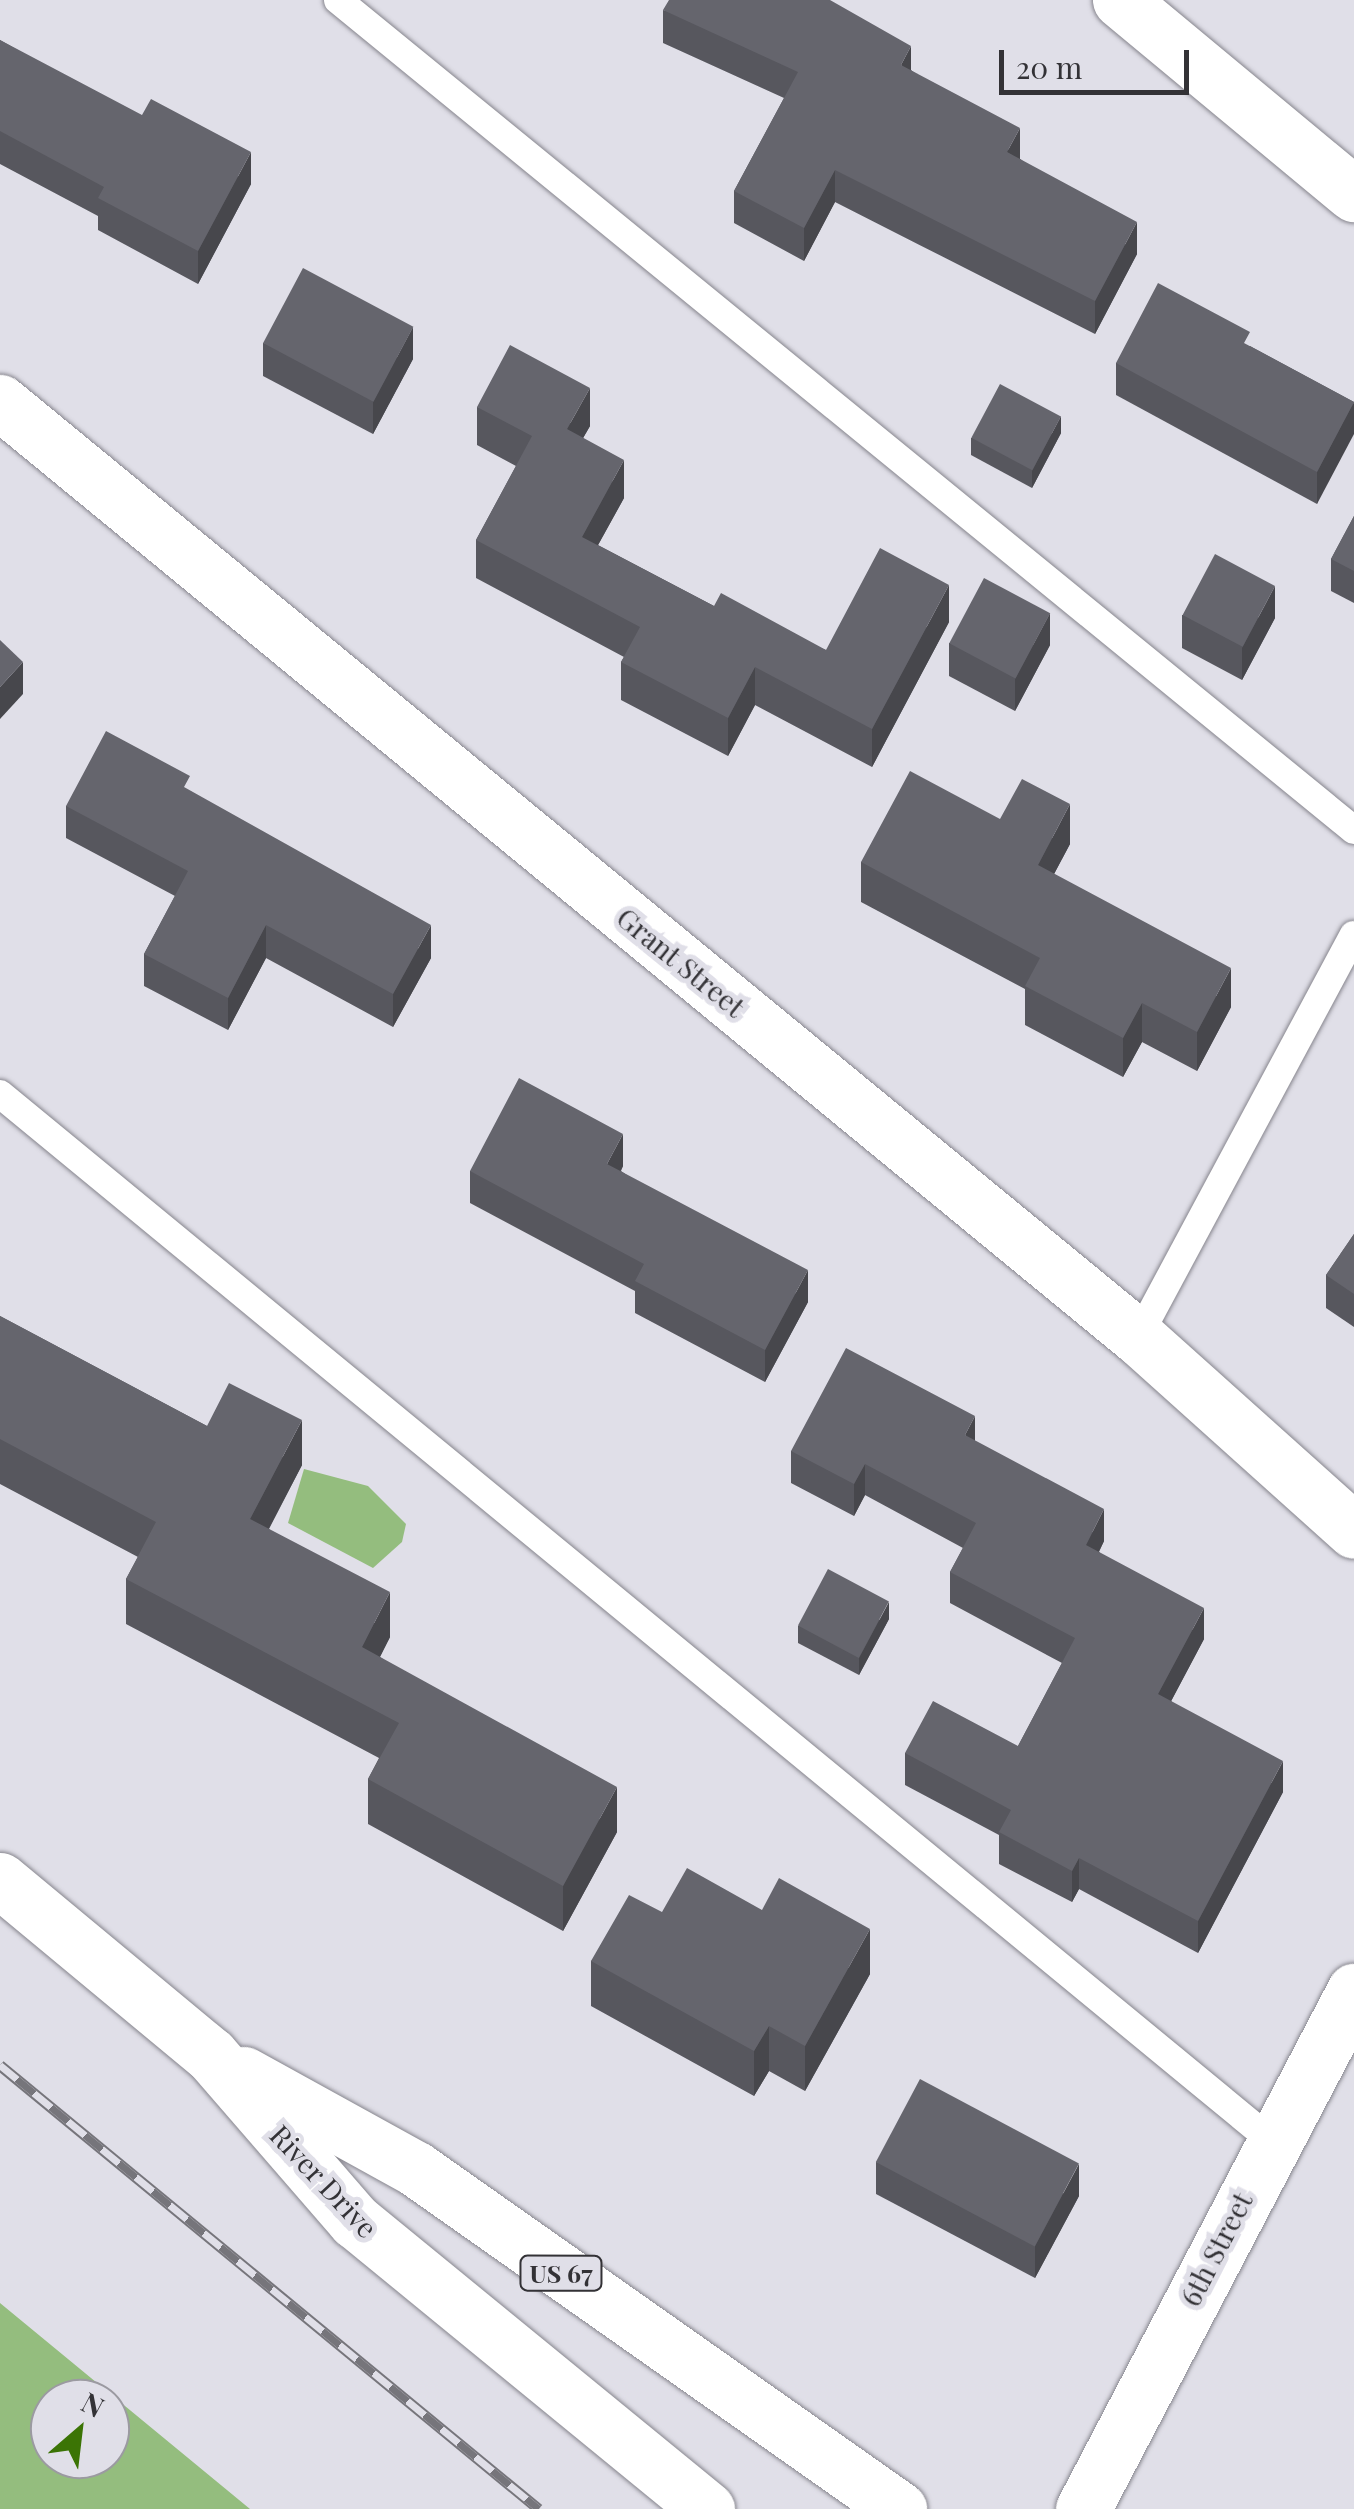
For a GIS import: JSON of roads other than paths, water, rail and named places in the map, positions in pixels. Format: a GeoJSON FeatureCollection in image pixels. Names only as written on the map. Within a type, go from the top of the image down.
{"type":"FeatureCollection","features":[{"type":"Feature","properties":{"kind":"street"},"geometry":{"type":"LineString","coordinates":[[1120,0],[1354,194]]}},
{"type":"Feature","properties":{"kind":"street","name":"Grant Street"},"geometry":{"type":"LineString","coordinates":[[0,402],[1138,1337],[1354,1531]]}},
{"type":"Feature","properties":{"kind":"street","name":"River Drive"},"geometry":{"type":"LineString","coordinates":[[0,1880],[211,2056],[355,2221],[707,2509]]}},
{"type":"Feature","properties":{"kind":"street","name":"6th Street"},"geometry":{"type":"LineString","coordinates":[[1082,2509],[1354,1990]]}},
{"type":"Feature","properties":{"kind":"street","name":"US 67"},"geometry":{"type":"LineString","coordinates":[[211,2056],[416,2169],[899,2509]]}},
{"type":"Feature","properties":{"kind":"lane"},"geometry":{"type":"LineString","coordinates":[[338,0],[1354,830]]}},
{"type":"Feature","properties":{"kind":"lane"},"geometry":{"type":"LineString","coordinates":[[1138,1337],[1354,935]]}},
{"type":"Feature","properties":{"kind":"lane"},"geometry":{"type":"LineString","coordinates":[[0,1094],[1272,2141]]}},
{"type":"Feature","properties":{"kind":"railway"},"geometry":{"type":"LineString","coordinates":[[0,2065],[539,2509]]}}]}
